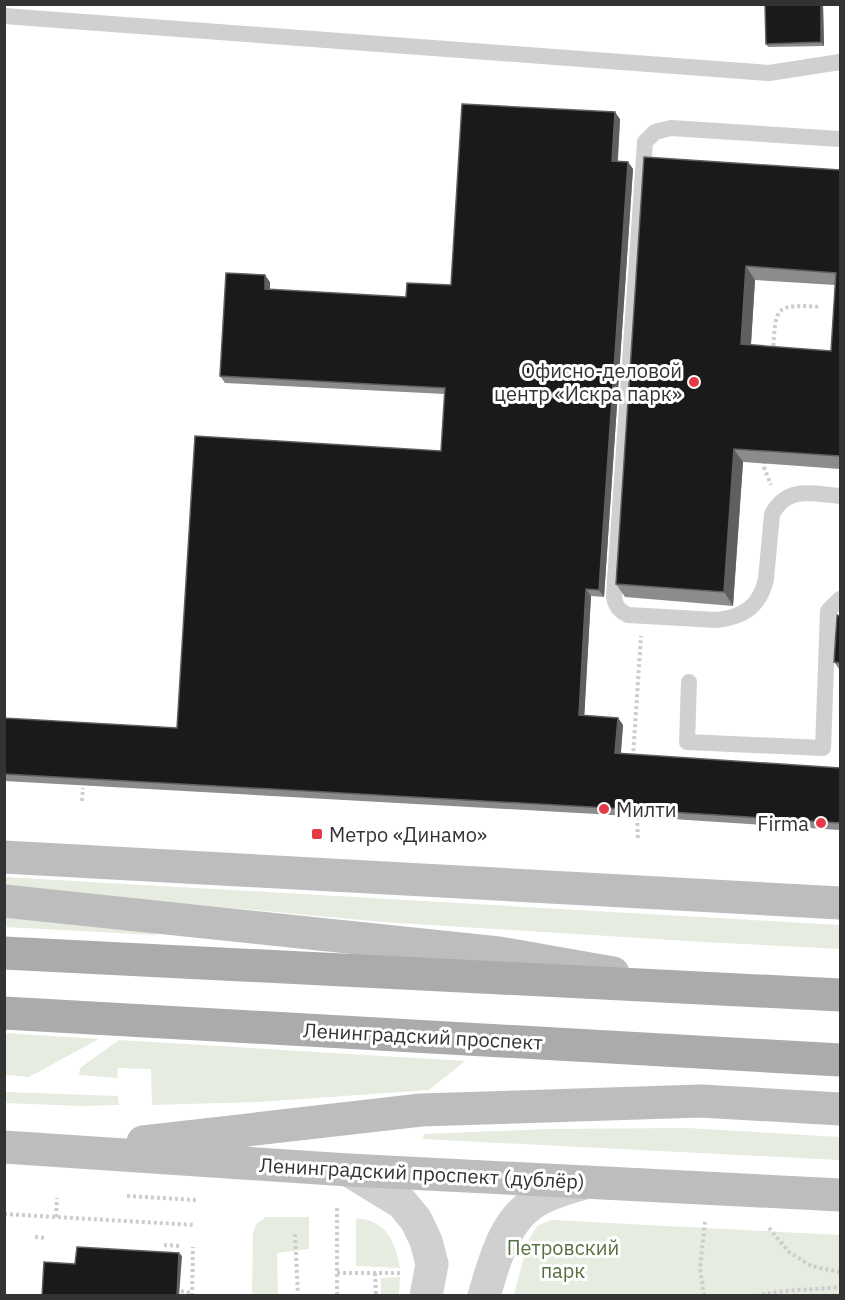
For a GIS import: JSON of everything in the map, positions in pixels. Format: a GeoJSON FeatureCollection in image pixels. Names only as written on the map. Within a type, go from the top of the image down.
{"type":"FeatureCollection","features":[{"type":"Feature","properties":{"kind":"main road"},"geometry":{"type":"LineString","coordinates":[[4,858],[840,903]]}},
{"type":"Feature","properties":{"kind":"main road"},"geometry":{"type":"LineString","coordinates":[[4,901],[499,952],[701,988]]}},
{"type":"Feature","properties":{"kind":"main road"},"geometry":{"type":"LineString","coordinates":[[4,953],[840,995]]}},
{"type":"Feature","properties":{"kind":"main road","name":"Ленинградский проспект"},"geometry":{"type":"LineString","coordinates":[[4,1013],[840,1060]]}},
{"type":"Feature","properties":{"kind":"main road"},"geometry":{"type":"LineString","coordinates":[[66,1151],[421,1110],[701,1101],[840,1109]]}},
{"type":"Feature","properties":{"kind":"main road","name":"Ленинградский проспект (дублёр)"},"geometry":{"type":"LineString","coordinates":[[4,1147],[348,1170],[840,1195]]}},
{"type":"Feature","properties":{"kind":"street"},"geometry":{"type":"LineString","coordinates":[[348,1170],[402,1203],[416,1220],[426,1241],[432,1264],[415,1284]]}},
{"type":"Feature","properties":{"kind":"street"},"geometry":{"type":"LineString","coordinates":[[484,1296],[505,1234],[515,1219],[541,1198],[586,1182]]}},
{"type":"Feature","properties":{"kind":"lane"},"geometry":{"type":"LineString","coordinates":[[4,16],[769,74],[840,62]]}},
{"type":"Feature","properties":{"kind":"lane"},"geometry":{"type":"LineString","coordinates":[[840,139],[671,128],[655,132],[645,142],[614,596],[618,609],[628,615],[717,620],[742,614],[759,599],[764,589],[772,514],[776,506],[790,495],[799,493],[840,496]]}},
{"type":"Feature","properties":{"kind":"lane"},"geometry":{"type":"LineString","coordinates":[[689,682],[687,742],[823,748],[828,611],[840,599]]}},
{"type":"Feature","properties":{"kind":"path"},"geometry":{"type":"LineString","coordinates":[[772,356],[778,313],[785,307],[794,305],[821,307]]}},
{"type":"Feature","properties":{"kind":"path"},"geometry":{"type":"LineString","coordinates":[[765,456],[764,468],[768,479],[782,500]]}},
{"type":"Feature","properties":{"kind":"path"},"geometry":{"type":"LineString","coordinates":[[633,761],[643,616]]}},
{"type":"Feature","properties":{"kind":"path"},"geometry":{"type":"LineString","coordinates":[[82,801],[83,788]]}},
{"type":"Feature","properties":{"kind":"path"},"geometry":{"type":"LineString","coordinates":[[637,817],[638,840]]}},
{"type":"Feature","properties":{"kind":"path"},"geometry":{"type":"LineString","coordinates":[[127,1196],[196,1200]]}},
{"type":"Feature","properties":{"kind":"path"},"geometry":{"type":"LineString","coordinates":[[56,1217],[57,1198]]}},
{"type":"Feature","properties":{"kind":"path"},"geometry":{"type":"LineString","coordinates":[[337,1208],[337,1296]]}},
{"type":"Feature","properties":{"kind":"path"},"geometry":{"type":"LineString","coordinates":[[4,1214],[195,1225]]}},
{"type":"Feature","properties":{"kind":"path"},"geometry":{"type":"LineString","coordinates":[[704,1296],[700,1268],[705,1222]]}},
{"type":"Feature","properties":{"kind":"path"},"geometry":{"type":"LineString","coordinates":[[769,1228],[789,1252],[811,1266],[840,1272]]}},
{"type":"Feature","properties":{"kind":"path"},"geometry":{"type":"LineString","coordinates":[[295,1234],[298,1296]]}},
{"type":"Feature","properties":{"kind":"path"},"geometry":{"type":"LineString","coordinates":[[35,1238],[46,1238]]}},
{"type":"Feature","properties":{"kind":"path"},"geometry":{"type":"LineString","coordinates":[[164,1245],[181,1246]]}},
{"type":"Feature","properties":{"kind":"path"},"geometry":{"type":"LineString","coordinates":[[171,1293],[192,1294],[193,1247]]}},
{"type":"Feature","properties":{"kind":"path"},"geometry":{"type":"LineString","coordinates":[[337,1273],[375,1273],[415,1284]]}},
{"type":"Feature","properties":{"kind":"path"},"geometry":{"type":"LineString","coordinates":[[375,1273],[376,1296]]}},
{"type":"Feature","properties":{"kind":"path"},"geometry":{"type":"LineString","coordinates":[[756,1296],[777,1291],[840,1287]]}},
{"type":"Feature","properties":{"kind":"green space"},"geometry":{"type":"Polygon","coordinates":[[[4,877],[840,925],[840,949],[384,922],[5,887],[4,877]]]}},
{"type":"Feature","properties":{"kind":"green space"},"geometry":{"type":"Polygon","coordinates":[[[4,915],[156,929],[156,935],[5,927],[4,915]]]}},
{"type":"Feature","properties":{"kind":"green space"},"geometry":{"type":"Polygon","coordinates":[[[4,1034],[99,1039],[29,1077],[5,1075],[4,1034]]]}},
{"type":"Feature","properties":{"kind":"green space"},"geometry":{"type":"Polygon","coordinates":[[[119,1040],[465,1061],[429,1090],[259,1102],[152,1105],[151,1069],[118,1068],[117,1078],[79,1075],[80,1068],[119,1040]]]}},
{"type":"Feature","properties":{"kind":"green space"},"geometry":{"type":"Polygon","coordinates":[[[5,1092],[118,1096],[119,1105],[5,1103],[5,1092]]]}},
{"type":"Feature","properties":{"kind":"green space"},"geometry":{"type":"Polygon","coordinates":[[[687,1128],[840,1137],[840,1160],[423,1139],[424,1134],[550,1129],[687,1128]]]}},
{"type":"Feature","properties":{"kind":"green space"},"geometry":{"type":"Polygon","coordinates":[[[266,1217],[309,1217],[309,1249],[277,1253],[278,1295],[252,1293],[253,1234],[256,1224],[266,1217]]]}},
{"type":"Feature","properties":{"kind":"green space"},"geometry":{"type":"Polygon","coordinates":[[[356,1218],[373,1222],[386,1231],[395,1249],[400,1268],[356,1266],[356,1218]]]}},
{"type":"Feature","properties":{"kind":"green space","name":"Петровский парк"},"geometry":{"type":"Polygon","coordinates":[[[551,1220],[840,1235],[840,1295],[514,1295],[528,1241],[537,1226],[551,1220]]]}},
{"type":"Feature","properties":{"kind":"green space"},"geometry":{"type":"Polygon","coordinates":[[[400,1277],[399,1295],[381,1295],[381,1278],[400,1277]]]}},
{"type":"Feature","properties":{"kind":"building"},"geometry":{"type":"Polygon","coordinates":[[[765,4],[821,4],[821,42],[766,44],[765,4]]]}},
{"type":"Feature","properties":{"kind":"building"},"geometry":{"type":"Polygon","coordinates":[[[462,104],[615,112],[612,161],[628,162],[599,590],[586,589],[579,715],[618,718],[615,753],[840,768],[840,823],[4,774],[4,718],[177,728],[195,436],[441,451],[445,388],[220,376],[226,273],[265,275],[265,289],[406,297],[407,283],[451,285],[462,104]]]}},
{"type":"Feature","properties":{"kind":"building","name":"Офисно-деловой центр «Искра парк»"},"geometry":{"type":"Polygon","coordinates":[[[644,157],[840,170],[840,456],[734,449],[724,592],[616,584],[644,157]],[[746,266],[741,344],[831,351],[836,273],[746,266]]]}},
{"type":"Feature","properties":{"kind":"building"},"geometry":{"type":"Polygon","coordinates":[[[837,615],[840,616],[840,663],[834,662],[837,615]]]}},
{"type":"Feature","properties":{"kind":"building"},"geometry":{"type":"Polygon","coordinates":[[[77,1247],[179,1253],[177,1296],[42,1296],[44,1262],[75,1264],[77,1247]]]}},
{"type":"Feature","properties":{"kind":"place","name":"Офисно-деловой центр «Искра парк»"},"geometry":{"type":"Point","coordinates":[694,382]}},
{"type":"Feature","properties":{"kind":"place","name":"Милти"},"geometry":{"type":"Point","coordinates":[604,809]}},
{"type":"Feature","properties":{"kind":"place","name":"Firma"},"geometry":{"type":"Point","coordinates":[821,823]}},
{"type":"Feature","properties":{"kind":"place","name":"Метро «Динамо»"},"geometry":{"type":"Point","coordinates":[317,834]}}]}
